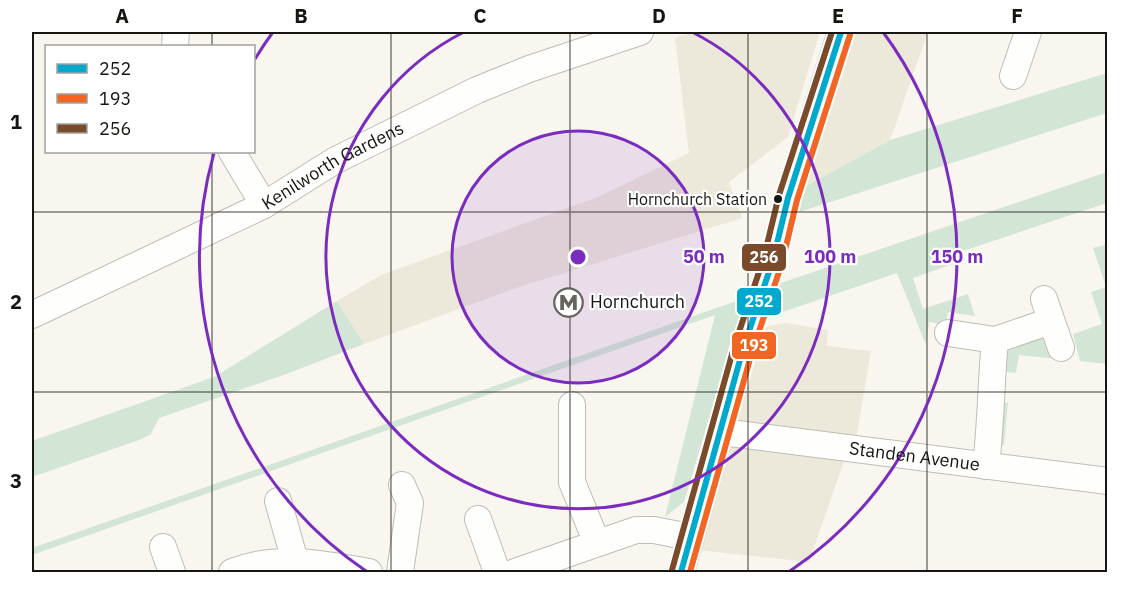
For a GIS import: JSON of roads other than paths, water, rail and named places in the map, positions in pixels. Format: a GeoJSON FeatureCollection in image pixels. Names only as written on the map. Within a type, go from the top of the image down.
{"type":"FeatureCollection","features":[{"type":"Feature","properties":{"kind":"street","name":"Kenilworth Gardens"},"geometry":{"type":"LineString","coordinates":[[32,315],[264,205],[334,161],[477,90],[539,65],[640,32]]}},
{"type":"Feature","properties":{"kind":"street"},"geometry":{"type":"LineString","coordinates":[[681,573],[689,537],[722,432],[749,330],[773,260],[788,198],[841,32]]}},
{"type":"Feature","properties":{"kind":"street"},"geometry":{"type":"LineString","coordinates":[[1012,76],[1028,32]]}},
{"type":"Feature","properties":{"kind":"street"},"geometry":{"type":"LineString","coordinates":[[233,153],[264,205]]}},
{"type":"Feature","properties":{"kind":"street"},"geometry":{"type":"LineString","coordinates":[[948,333],[995,340],[1048,310],[1061,348]]}},
{"type":"Feature","properties":{"kind":"street"},"geometry":{"type":"LineString","coordinates":[[986,465],[992,409],[990,394],[995,340]]}},
{"type":"Feature","properties":{"kind":"street"},"geometry":{"type":"LineString","coordinates":[[572,405],[572,482],[597,543]]}},
{"type":"Feature","properties":{"kind":"street","name":"Standen Avenue"},"geometry":{"type":"LineString","coordinates":[[722,432],[1107,481]]}},
{"type":"Feature","properties":{"kind":"street"},"geometry":{"type":"LineString","coordinates":[[400,573],[410,503],[402,485]]}},
{"type":"Feature","properties":{"kind":"street"},"geometry":{"type":"LineString","coordinates":[[278,501],[296,561]]}},
{"type":"Feature","properties":{"kind":"street"},"geometry":{"type":"LineString","coordinates":[[478,519],[497,573]]}},
{"type":"Feature","properties":{"kind":"street"},"geometry":{"type":"LineString","coordinates":[[515,573],[640,529],[689,537]]}},
{"type":"Feature","properties":{"kind":"street"},"geometry":{"type":"LineString","coordinates":[[163,547],[172,573]]}},
{"type":"Feature","properties":{"kind":"street"},"geometry":{"type":"LineString","coordinates":[[232,573],[266,564],[296,561],[322,568],[369,573]]}},
{"type":"Feature","properties":{"kind":"place","name":"Hornchurch Station"},"geometry":{"type":"Point","coordinates":[778,199]}},
{"type":"Feature","properties":{"kind":"place","name":"Hornchurch"},"geometry":{"type":"Point","coordinates":[569,302]}}]}
